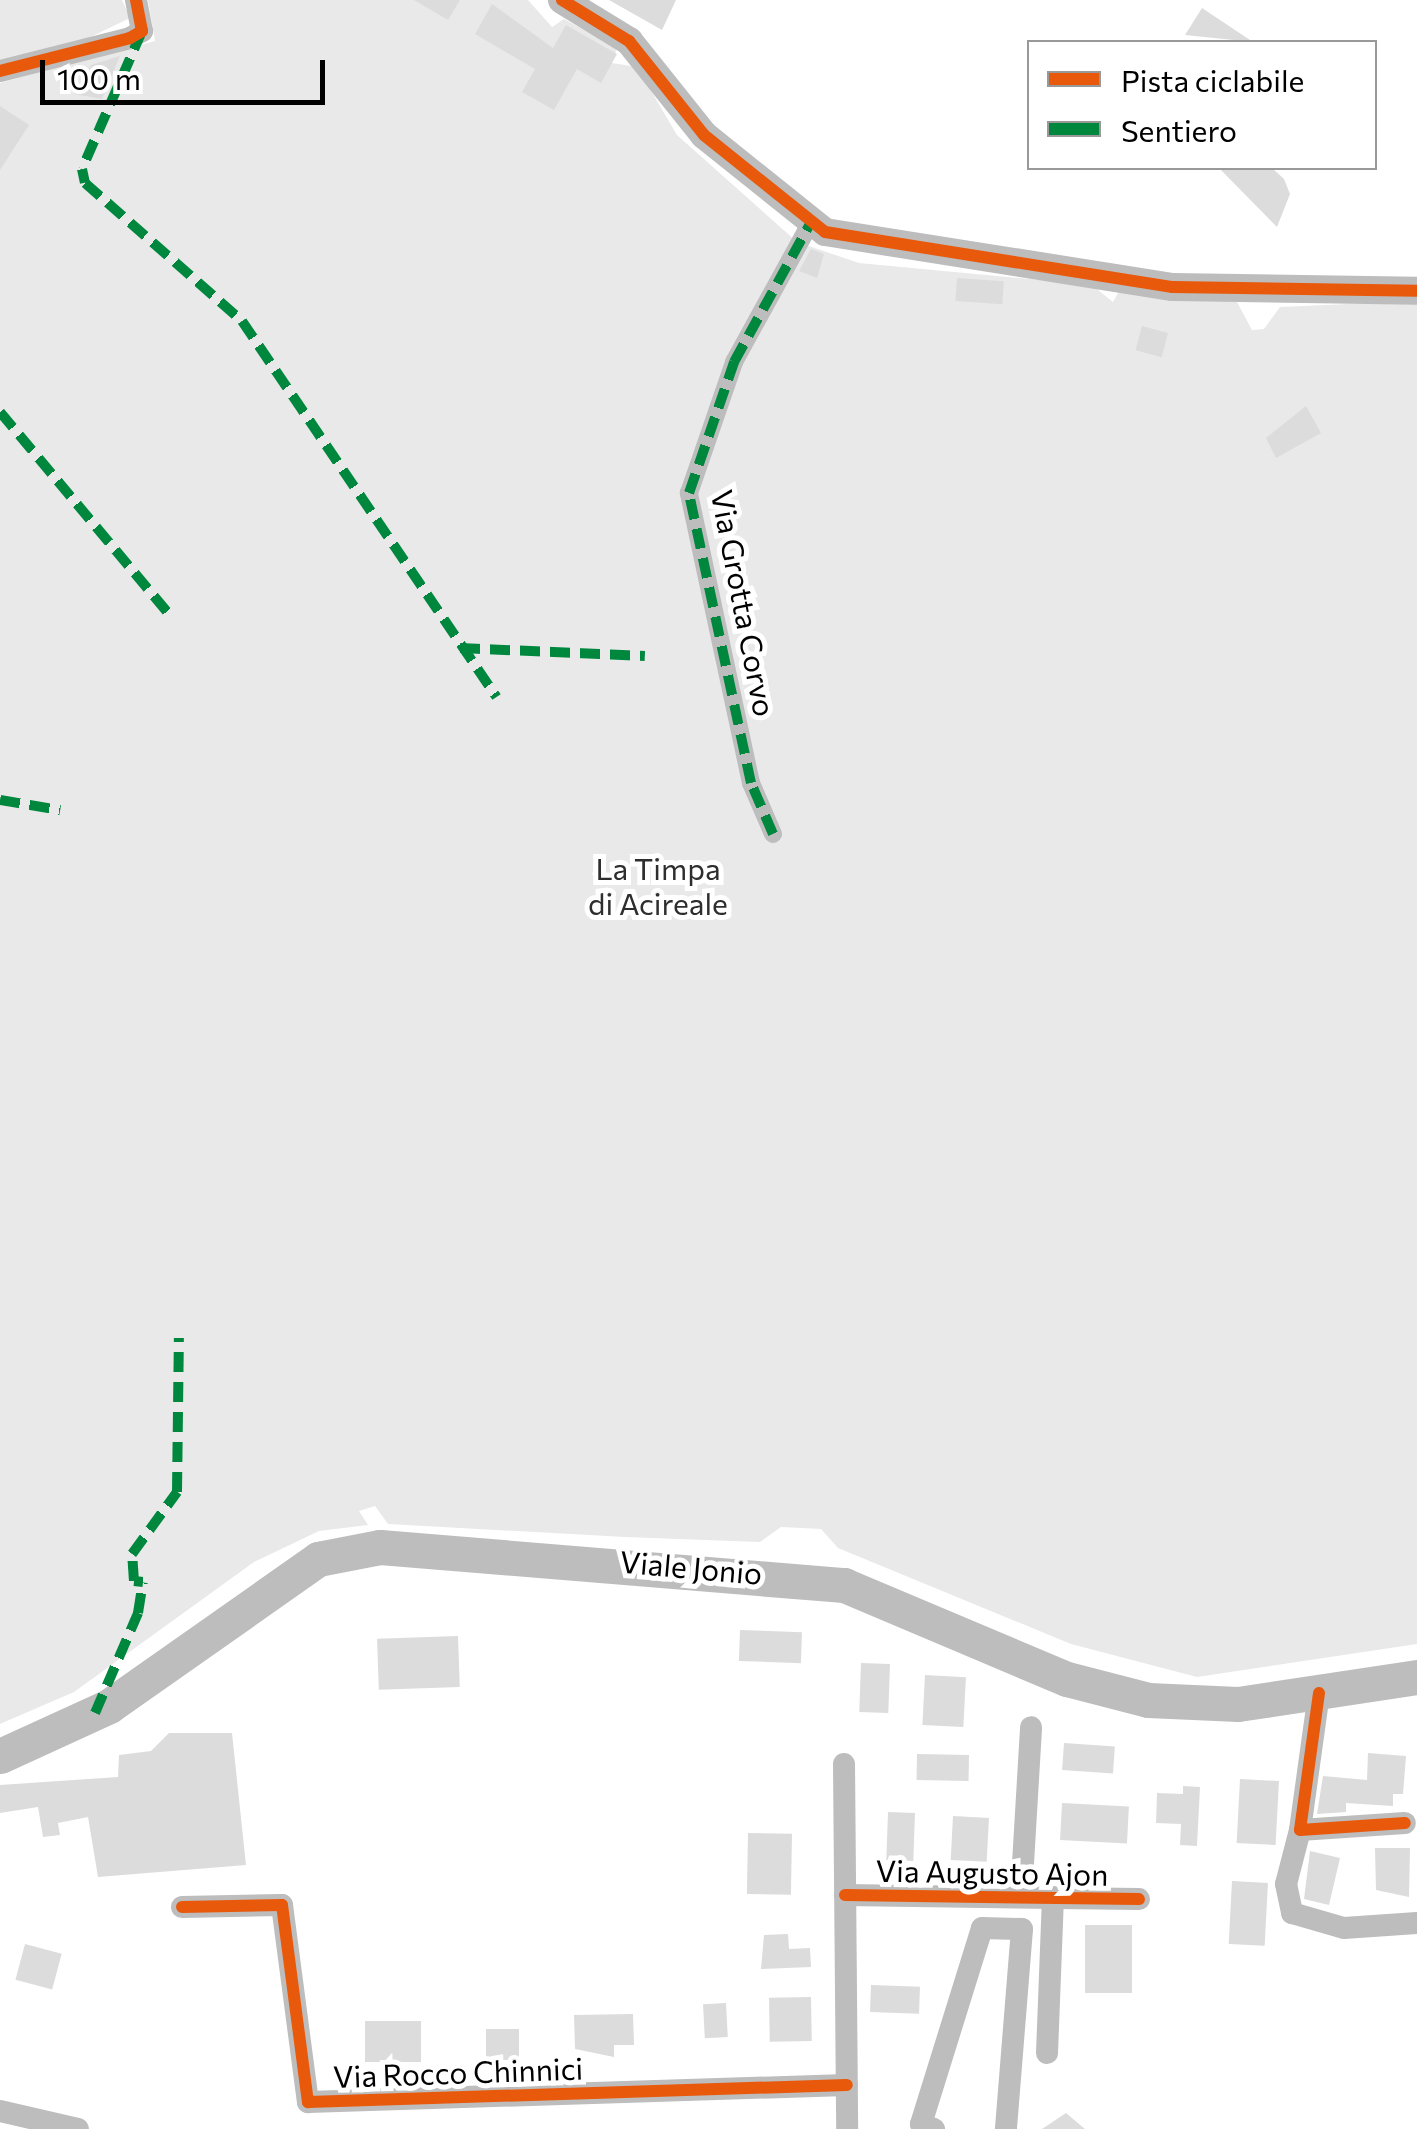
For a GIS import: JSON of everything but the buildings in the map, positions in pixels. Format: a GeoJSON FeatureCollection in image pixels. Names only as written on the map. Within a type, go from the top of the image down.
{"type":"FeatureCollection","features":[{"type":"Feature","properties":{"kind":"main road","name":"Viale Jonio"},"geometry":{"type":"LineString","coordinates":[[0,1756],[109,1706],[318,1559],[380,1547],[802,1577],[895,1604],[1104,1691],[1194,1704],[1319,1693],[1417,1678]]}},
{"type":"Feature","properties":{"kind":"street"},"geometry":{"type":"LineString","coordinates":[[0,70],[130,38],[142,30],[136,0]]}},
{"type":"Feature","properties":{"kind":"street"},"geometry":{"type":"LineString","coordinates":[[562,0],[630,41],[704,135],[810,224],[1173,287],[1417,291]]}},
{"type":"Feature","properties":{"kind":"street","name":"Via Grotta Corvo"},"geometry":{"type":"LineString","coordinates":[[773,834],[751,783],[689,493],[734,362],[810,224]]}},
{"type":"Feature","properties":{"kind":"street"},"geometry":{"type":"LineString","coordinates":[[1319,1693],[1300,1830],[1286,1884],[1292,1913],[1344,1928],[1417,1923]]}},
{"type":"Feature","properties":{"kind":"street"},"geometry":{"type":"LineString","coordinates":[[1021,1897],[1032,1727]]}},
{"type":"Feature","properties":{"kind":"street"},"geometry":{"type":"LineString","coordinates":[[844,1764],[847,2129]]}},
{"type":"Feature","properties":{"kind":"street"},"geometry":{"type":"LineString","coordinates":[[1300,1830],[1405,1823]]}},
{"type":"Feature","properties":{"kind":"street","name":"Via Augusto Ajon"},"geometry":{"type":"LineString","coordinates":[[845,1895],[1139,1898]]}},
{"type":"Feature","properties":{"kind":"street"},"geometry":{"type":"LineString","coordinates":[[1047,2053],[1053,1898]]}},
{"type":"Feature","properties":{"kind":"street","name":"Via Rocco Chinnici"},"geometry":{"type":"LineString","coordinates":[[182,1907],[282,1905],[308,2102],[846,2085]]}},
{"type":"Feature","properties":{"kind":"street"},"geometry":{"type":"LineString","coordinates":[[934,2129],[922,2124],[982,1928],[1022,1930],[1006,2129]]}},
{"type":"Feature","properties":{"kind":"street"},"geometry":{"type":"LineString","coordinates":[[0,2111],[78,2129]]}},
{"type":"Feature","properties":{"kind":"green space"},"geometry":{"type":"Polygon","coordinates":[[[0,0],[122,0],[130,18],[78,43],[0,60],[0,0]]]}},
{"type":"Feature","properties":{"kind":"green space","name":"La Timpa di Acireale"},"geometry":{"type":"Polygon","coordinates":[[[148,0],[528,0],[552,27],[564,19],[617,48],[612,63],[637,67],[677,135],[797,242],[859,263],[1092,285],[1113,302],[1121,288],[1237,302],[1252,330],[1264,329],[1280,307],[1417,301],[1417,1644],[1197,1677],[1071,1644],[838,1548],[821,1529],[781,1527],[760,1542],[625,1537],[388,1524],[375,1506],[359,1511],[368,1525],[319,1531],[254,1562],[74,1692],[0,1724],[0,83],[155,41],[148,0]]]}},
{"type":"Feature","properties":{"kind":"marked path"},"geometry":{"type":"LineString","coordinates":[[142,31],[82,169],[85,183],[242,321],[497,697]]}},
{"type":"Feature","properties":{"kind":"marked path"},"geometry":{"type":"LineString","coordinates":[[773,834],[751,783],[689,493],[734,362],[810,224]]}},
{"type":"Feature","properties":{"kind":"marked path"},"geometry":{"type":"LineString","coordinates":[[0,412],[168,613]]}},
{"type":"Feature","properties":{"kind":"marked path"},"geometry":{"type":"LineString","coordinates":[[460,648],[645,656]]}},
{"type":"Feature","properties":{"kind":"marked path"},"geometry":{"type":"LineString","coordinates":[[0,800],[60,810]]}},
{"type":"Feature","properties":{"kind":"marked path"},"geometry":{"type":"LineString","coordinates":[[95,1713],[138,1613],[143,1582],[134,1581],[132,1554],[177,1492],[179,1338]]}},
{"type":"Feature","properties":{"kind":"cycle path"},"geometry":{"type":"LineString","coordinates":[[0,71],[130,38],[142,31],[136,0]]}},
{"type":"Feature","properties":{"kind":"cycle path"},"geometry":{"type":"LineString","coordinates":[[562,0],[629,41],[704,135],[825,232],[1173,287],[1417,291]]}},
{"type":"Feature","properties":{"kind":"cycle path"},"geometry":{"type":"LineString","coordinates":[[1319,1693],[1300,1830],[1405,1823]]}},
{"type":"Feature","properties":{"kind":"cycle path"},"geometry":{"type":"LineString","coordinates":[[845,1895],[1139,1899]]}},
{"type":"Feature","properties":{"kind":"cycle path"},"geometry":{"type":"LineString","coordinates":[[182,1907],[282,1905],[308,2102],[847,2085]]}}]}
